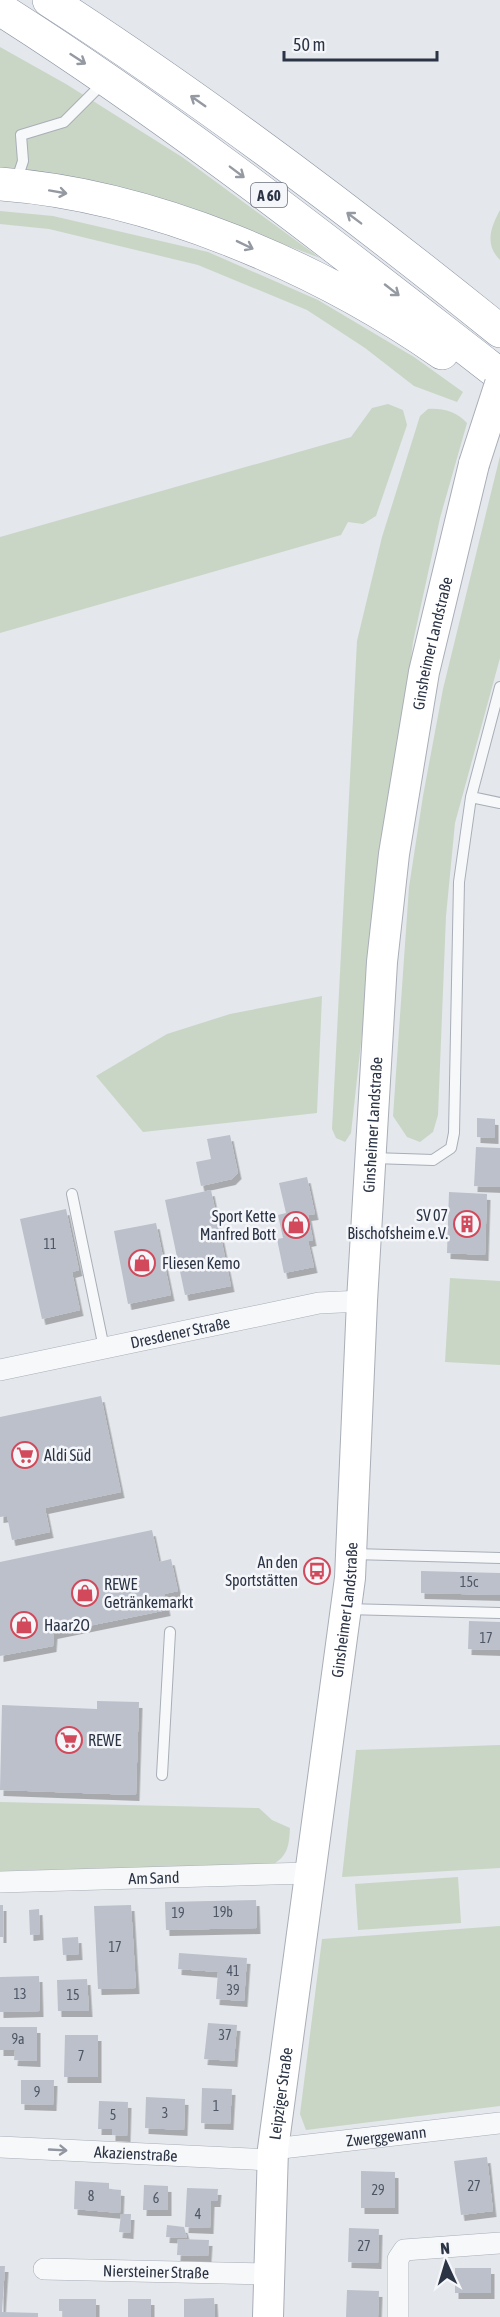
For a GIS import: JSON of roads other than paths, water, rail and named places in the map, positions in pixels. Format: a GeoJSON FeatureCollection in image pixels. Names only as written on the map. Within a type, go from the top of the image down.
{"type":"FeatureCollection","features":[{"type":"Feature","properties":{"kind":"highway","name":"A 60"},"geometry":{"type":"LineString","coordinates":[[49,0],[216,114],[431,275],[500,331]]}},
{"type":"Feature","properties":{"kind":"highway","name":"A 60"},"geometry":{"type":"LineString","coordinates":[[0,9],[107,78],[336,246],[500,375]]}},
{"type":"Feature","properties":{"kind":"highway"},"geometry":{"type":"LineString","coordinates":[[7,184],[96,199],[236,240],[365,306],[436,349],[500,395]]}},
{"type":"Feature","properties":{"kind":"main road","name":"Ginsheimer Landstraße"},"geometry":{"type":"LineString","coordinates":[[309,1873],[346,1610],[351,1554],[362,1301],[382,963],[398,830],[424,672],[474,464],[500,384]]}},
{"type":"Feature","properties":{"kind":"main road","name":"Leipziger Straße"},"geometry":{"type":"LineString","coordinates":[[268,2317],[272,2154],[309,1873]]}},
{"type":"Feature","properties":{"kind":"street","name":"Dresdener Straße"},"geometry":{"type":"LineString","coordinates":[[0,1370],[319,1303],[362,1301]]}},
{"type":"Feature","properties":{"kind":"street","name":"Am Sand"},"geometry":{"type":"LineString","coordinates":[[0,1882],[309,1873]]}},
{"type":"Feature","properties":{"kind":"street","name":"Zwerggewann"},"geometry":{"type":"LineString","coordinates":[[272,2154],[500,2123]]}},
{"type":"Feature","properties":{"kind":"street","name":"Akazienstraße"},"geometry":{"type":"LineString","coordinates":[[0,2147],[272,2154]]}},
{"type":"Feature","properties":{"kind":"street"},"geometry":{"type":"LineString","coordinates":[[398,2317],[398,2259],[404,2250],[500,2242]]}},
{"type":"Feature","properties":{"kind":"street","name":"Niersteiner Straße"},"geometry":{"type":"LineString","coordinates":[[44,2269],[268,2274]]}},
{"type":"Feature","properties":{"kind":"lane"},"geometry":{"type":"LineString","coordinates":[[7,184],[23,161],[21,135],[64,122],[107,78]]}},
{"type":"Feature","properties":{"kind":"lane"},"geometry":{"type":"LineString","coordinates":[[370,1158],[433,1160],[452,1148],[459,882],[471,797],[500,687]]}},
{"type":"Feature","properties":{"kind":"lane"},"geometry":{"type":"LineString","coordinates":[[471,797],[500,803]]}},
{"type":"Feature","properties":{"kind":"lane"},"geometry":{"type":"LineString","coordinates":[[72,1194],[104,1348]]}},
{"type":"Feature","properties":{"kind":"lane"},"geometry":{"type":"LineString","coordinates":[[351,1554],[500,1558]]}},
{"type":"Feature","properties":{"kind":"lane"},"geometry":{"type":"LineString","coordinates":[[346,1610],[500,1613]]}},
{"type":"Feature","properties":{"kind":"lane"},"geometry":{"type":"LineString","coordinates":[[162,1776],[170,1632]]}},
{"type":"Feature","properties":{"kind":"place","name":"SV 07 Bischofsheim e.V."},"geometry":{"type":"Point","coordinates":[467,1224]}},
{"type":"Feature","properties":{"kind":"place","name":"Sport Kette Manfred Bott"},"geometry":{"type":"Point","coordinates":[296,1225]}},
{"type":"Feature","properties":{"kind":"place","name":"Fliesen Kemo"},"geometry":{"type":"Point","coordinates":[142,1263]}},
{"type":"Feature","properties":{"kind":"place","name":"Aldi Süd"},"geometry":{"type":"Point","coordinates":[25,1455]}},
{"type":"Feature","properties":{"kind":"place","name":"An den Sportstätten"},"geometry":{"type":"Point","coordinates":[317,1571]}},
{"type":"Feature","properties":{"kind":"place","name":"REWE Getränkemarkt"},"geometry":{"type":"Point","coordinates":[85,1593]}},
{"type":"Feature","properties":{"kind":"place","name":"Haar2O"},"geometry":{"type":"Point","coordinates":[24,1625]}},
{"type":"Feature","properties":{"kind":"place","name":"REWE"},"geometry":{"type":"Point","coordinates":[69,1740]}}]}
